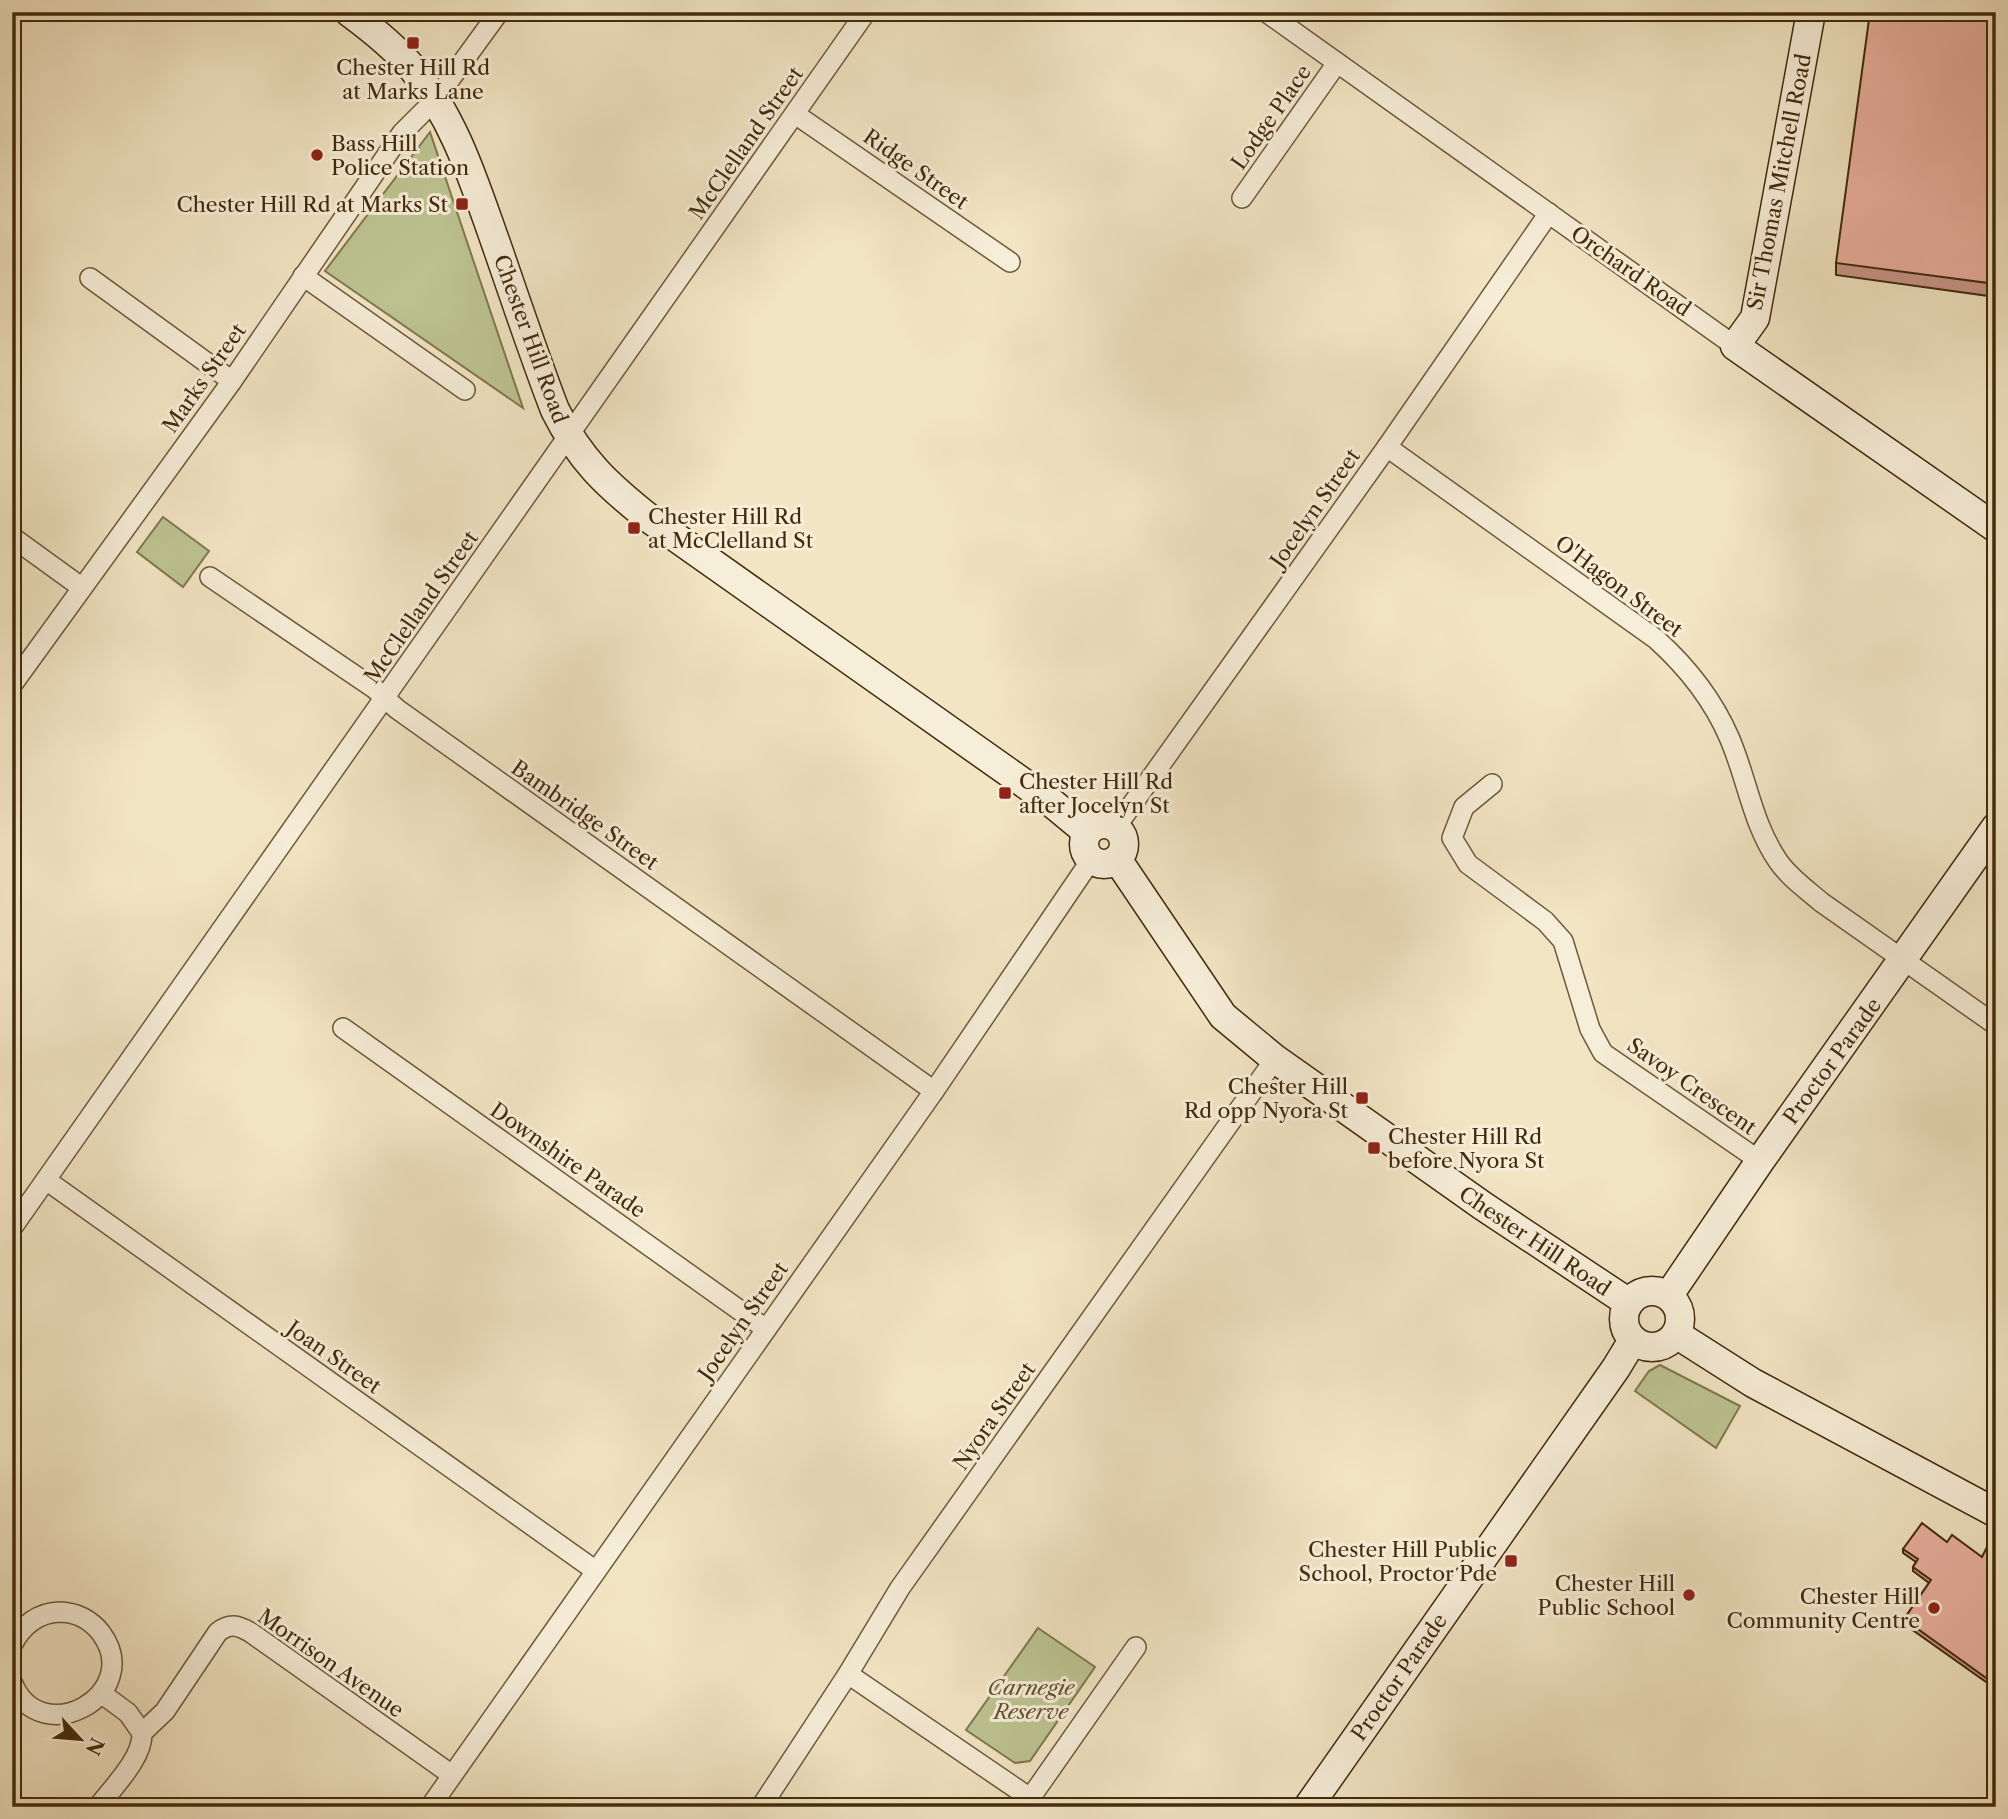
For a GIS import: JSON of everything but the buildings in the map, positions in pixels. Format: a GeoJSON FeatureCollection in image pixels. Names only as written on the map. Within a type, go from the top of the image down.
{"type":"FeatureCollection","features":[{"type":"Feature","properties":{"kind":"street","name":"Chester Hill Road"},"geometry":{"type":"LineString","coordinates":[[349,12],[384,40],[413,70],[456,135],[544,382],[568,436],[602,480],[650,519],[1052,803],[1087,832]]}},
{"type":"Feature","properties":{"kind":"street","name":"Marks Street"},"geometry":{"type":"LineString","coordinates":[[12,685],[232,381],[402,133],[435,100],[499,12]]}},
{"type":"Feature","properties":{"kind":"street","name":"McClelland Street"},"geometry":{"type":"LineString","coordinates":[[12,1228],[866,12]]}},
{"type":"Feature","properties":{"kind":"street","name":"Orchard Road"},"geometry":{"type":"LineString","coordinates":[[1266,12],[1996,528]]}},
{"type":"Feature","properties":{"kind":"street","name":"Sir Thomas Mitchell Road"},"geometry":{"type":"LineString","coordinates":[[1735,346],[1755,318],[1811,12]]}},
{"type":"Feature","properties":{"kind":"street","name":"Lodge Place"},"geometry":{"type":"LineString","coordinates":[[1242,198],[1337,63]]}},
{"type":"Feature","properties":{"kind":"street","name":"Ridge Street"},"geometry":{"type":"LineString","coordinates":[[795,114],[1010,262]]}},
{"type":"Feature","properties":{"kind":"street","name":"Jocelyn Street"},"geometry":{"type":"LineString","coordinates":[[1116,827],[1387,447],[1549,213]]}},
{"type":"Feature","properties":{"kind":"street"},"geometry":{"type":"LineString","coordinates":[[303,276],[466,390]]}},
{"type":"Feature","properties":{"kind":"street"},"geometry":{"type":"LineString","coordinates":[[90,278],[232,381]]}},
{"type":"Feature","properties":{"kind":"street","name":"O'Hagon Street"},"geometry":{"type":"LineString","coordinates":[[1387,447],[1630,618],[1682,663],[1717,711],[1729,737],[1754,812],[1779,862],[1798,883],[1821,901],[1996,1025]]}},
{"type":"Feature","properties":{"kind":"street"},"geometry":{"type":"LineString","coordinates":[[12,537],[81,587]]}},
{"type":"Feature","properties":{"kind":"street","name":"Bambridge Street"},"geometry":{"type":"LineString","coordinates":[[210,577],[375,689],[397,709],[934,1091]]}},
{"type":"Feature","properties":{"kind":"street","name":"Savoy Crescent"},"geometry":{"type":"LineString","coordinates":[[1492,783],[1464,807],[1452,838],[1468,864],[1545,921],[1563,941],[1590,1029],[1603,1053],[1760,1161]]}},
{"type":"Feature","properties":{"kind":"street"},"geometry":{"type":"LineString","coordinates":[[1106,823],[1116,827],[1124,843],[1122,852],[1104,860],[1085,852],[1083,845],[1087,832],[1095,825],[1106,823]]}},
{"type":"Feature","properties":{"kind":"street","name":"Proctor Parade"},"geometry":{"type":"LineString","coordinates":[[1669,1296],[1760,1161],[1996,827]]}},
{"type":"Feature","properties":{"kind":"street","name":"Chester Hill Road"},"geometry":{"type":"LineString","coordinates":[[1104,860],[1223,1016],[1275,1059],[1483,1206],[1629,1303]]}},
{"type":"Feature","properties":{"kind":"street","name":"Jocelyn Street"},"geometry":{"type":"LineString","coordinates":[[430,1807],[934,1091],[1104,860]]}},
{"type":"Feature","properties":{"kind":"street","name":"Downshire Parade"},"geometry":{"type":"LineString","coordinates":[[343,1028],[766,1329]]}},
{"type":"Feature","properties":{"kind":"street","name":"Nyora Street"},"geometry":{"type":"LineString","coordinates":[[761,1807],[848,1674],[900,1588],[1275,1059]]}},
{"type":"Feature","properties":{"kind":"street","name":"Joan Street"},"geometry":{"type":"LineString","coordinates":[[46,1180],[596,1571]]}},
{"type":"Feature","properties":{"kind":"street"},"geometry":{"type":"LineString","coordinates":[[1650,1290],[1669,1296],[1679,1307],[1681,1316],[1676,1334],[1661,1346],[1651,1347],[1633,1340],[1625,1326],[1624,1317],[1629,1303],[1635,1296],[1650,1290]]}},
{"type":"Feature","properties":{"kind":"street"},"geometry":{"type":"LineString","coordinates":[[1676,1334],[1754,1383],[1996,1513]]}},
{"type":"Feature","properties":{"kind":"street","name":"Proctor Parade"},"geometry":{"type":"LineString","coordinates":[[1311,1806],[1633,1340]]}},
{"type":"Feature","properties":{"kind":"street"},"geometry":{"type":"LineString","coordinates":[[12,1644],[26,1625],[46,1614],[68,1613],[90,1622],[105,1639],[109,1649],[110,1672],[102,1693],[94,1702],[74,1713],[51,1714],[40,1711],[22,1698],[12,1682]]}},
{"type":"Feature","properties":{"kind":"street","name":"Morrison Avenue"},"geometry":{"type":"LineString","coordinates":[[98,1807],[136,1756],[142,1733],[165,1711],[218,1632],[230,1625],[250,1632],[452,1775]]}},
{"type":"Feature","properties":{"kind":"street"},"geometry":{"type":"LineString","coordinates":[[848,1674],[1027,1802],[1136,1647]]}},
{"type":"Feature","properties":{"kind":"street"},"geometry":{"type":"LineString","coordinates":[[102,1693],[128,1713],[142,1733]]}},
{"type":"Feature","properties":{"kind":"green space"},"geometry":{"type":"Polygon","coordinates":[[[430,132],[523,408],[325,271],[430,132]]]}},
{"type":"Feature","properties":{"kind":"green space"},"geometry":{"type":"Polygon","coordinates":[[[163,517],[209,551],[183,587],[137,552],[163,517]]]}},
{"type":"Feature","properties":{"kind":"green space"},"geometry":{"type":"Polygon","coordinates":[[[1660,1365],[1740,1406],[1716,1448],[1635,1391],[1649,1371],[1660,1365]]]}},
{"type":"Feature","properties":{"kind":"green space","name":"Carnegie Reserve"},"geometry":{"type":"Polygon","coordinates":[[[1038,1628],[1095,1667],[1030,1761],[1015,1763],[966,1730],[1038,1628]]]}},
{"type":"Feature","properties":{"kind":"place","name":"Chester Hill Rd at Marks Lane"},"geometry":{"type":"Point","coordinates":[413,43]}},
{"type":"Feature","properties":{"kind":"place","name":"Bass Hill Police Station"},"geometry":{"type":"Point","coordinates":[317,155]}},
{"type":"Feature","properties":{"kind":"place","name":"Chester Hill Rd at Marks St"},"geometry":{"type":"Point","coordinates":[462,204]}},
{"type":"Feature","properties":{"kind":"place","name":"Chester Hill Rd at McClelland St"},"geometry":{"type":"Point","coordinates":[634,528]}},
{"type":"Feature","properties":{"kind":"place","name":"Chester Hill Rd after Jocelyn St"},"geometry":{"type":"Point","coordinates":[1005,793]}},
{"type":"Feature","properties":{"kind":"place","name":"Chester Hill Rd opp Nyora St"},"geometry":{"type":"Point","coordinates":[1362,1098]}},
{"type":"Feature","properties":{"kind":"place","name":"Chester Hill Rd before Nyora St"},"geometry":{"type":"Point","coordinates":[1374,1148]}},
{"type":"Feature","properties":{"kind":"place","name":"Chester Hill Public School, Proctor Pde"},"geometry":{"type":"Point","coordinates":[1511,1561]}},
{"type":"Feature","properties":{"kind":"place","name":"Chester Hill Public School"},"geometry":{"type":"Point","coordinates":[1689,1595]}},
{"type":"Feature","properties":{"kind":"place","name":"Chester Hill Community Centre"},"geometry":{"type":"Point","coordinates":[1934,1608]}}]}
